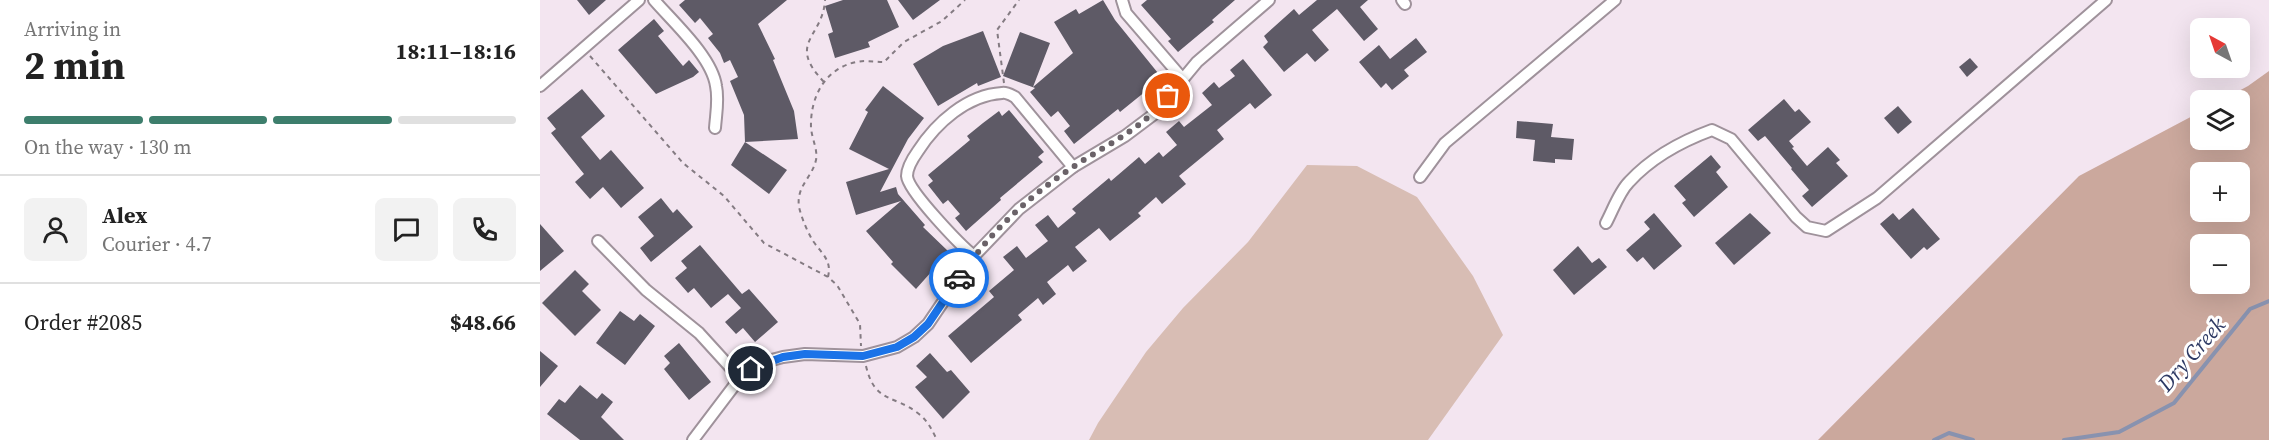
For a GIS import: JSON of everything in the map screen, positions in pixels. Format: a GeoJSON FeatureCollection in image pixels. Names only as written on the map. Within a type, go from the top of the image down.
{"type":"FeatureCollection","features":[{"type":"Feature","properties":{"kind":"street"},"geometry":{"type":"LineString","coordinates":[[540,86],[639,0]]}},
{"type":"Feature","properties":{"kind":"street"},"geometry":{"type":"LineString","coordinates":[[654,0],[702,56],[711,71],[716,86],[715,128]]}},
{"type":"Feature","properties":{"kind":"street"},"geometry":{"type":"LineString","coordinates":[[1122,0],[1126,13],[1182,78]]}},
{"type":"Feature","properties":{"kind":"street"},"geometry":{"type":"LineString","coordinates":[[693,440],[740,378],[751,369],[783,357],[805,354],[863,356],[875,354],[897,347],[914,337],[928,324],[974,256],[1019,209],[1073,167],[1125,136],[1153,115],[1182,78],[1209,51],[1269,0]]}},
{"type":"Feature","properties":{"kind":"street"},"geometry":{"type":"LineString","coordinates":[[1420,177],[1445,143],[1615,0]]}},
{"type":"Feature","properties":{"kind":"street"},"geometry":{"type":"LineString","coordinates":[[1606,223],[1628,183],[1657,158],[1691,137],[1712,130],[1731,139],[1807,227],[1826,231],[1877,198],[2106,0]]}},
{"type":"Feature","properties":{"kind":"street"},"geometry":{"type":"LineString","coordinates":[[974,256],[949,232],[909,185],[907,175],[911,162],[925,140],[942,121],[960,108],[1004,92],[1015,97],[1073,167]]}},
{"type":"Feature","properties":{"kind":"street"},"geometry":{"type":"LineString","coordinates":[[598,241],[646,290],[699,333],[740,378]]}},
{"type":"Feature","properties":{"kind":"path"},"geometry":{"type":"LineString","coordinates":[[824,82],[809,62],[807,53],[811,35],[821,19],[825,0]]}},
{"type":"Feature","properties":{"kind":"path"},"geometry":{"type":"LineString","coordinates":[[828,277],[829,263],[806,228],[799,198],[803,182],[816,159],[811,132],[812,109],[818,90],[829,76],[847,65],[867,61],[884,62],[904,42],[942,21],[965,0]]}},
{"type":"Feature","properties":{"kind":"path"},"geometry":{"type":"LineString","coordinates":[[1004,92],[996,35],[1000,25],[1019,0]]}},
{"type":"Feature","properties":{"kind":"path"},"geometry":{"type":"LineString","coordinates":[[584,48],[676,155],[724,196],[764,243],[828,277],[837,285],[860,324],[861,347],[869,379],[874,388],[882,395],[918,413],[927,422],[937,440]]}},
{"type":"Feature","properties":{"kind":"shaded area"},"geometry":{"type":"Polygon","coordinates":[[[2269,71],[2269,440],[1818,440],[2079,176],[2190,117],[2190,150],[2250,150],[2250,90],[2241,90],[2269,71]]]}},
{"type":"Feature","properties":{"kind":"shaded area"},"geometry":{"type":"Polygon","coordinates":[[[1307,165],[1357,166],[1417,197],[1473,276],[1503,335],[1428,440],[1089,440],[1146,352],[1183,308],[1248,242],[1307,165]]]}},
{"type":"Feature","properties":{"kind":"building"},"geometry":{"type":"Polygon","coordinates":[[[577,0],[606,0],[589,15],[577,0]]]}},
{"type":"Feature","properties":{"kind":"building"},"geometry":{"type":"Polygon","coordinates":[[[685,0],[787,0],[758,24],[775,59],[773,60],[794,111],[798,139],[745,142],[744,115],[730,81],[738,77],[730,60],[724,63],[720,53],[708,38],[713,34],[700,18],[695,23],[679,5],[685,0]]]}},
{"type":"Feature","properties":{"kind":"building"},"geometry":{"type":"Polygon","coordinates":[[[843,0],[887,0],[899,27],[868,42],[870,47],[835,58],[828,34],[833,32],[825,6],[843,0]]]}},
{"type":"Feature","properties":{"kind":"building"},"geometry":{"type":"Polygon","coordinates":[[[898,0],[940,0],[913,20],[898,0]]]}},
{"type":"Feature","properties":{"kind":"building"},"geometry":{"type":"Polygon","coordinates":[[[1103,0],[1115,20],[1162,78],[1120,112],[1118,109],[1074,144],[1064,131],[1070,126],[1058,111],[1051,117],[1030,92],[1035,88],[1003,76],[1020,32],[1050,43],[1033,87],[1073,53],[1054,22],[1076,9],[1079,14],[1103,0]]]}},
{"type":"Feature","properties":{"kind":"building"},"geometry":{"type":"Polygon","coordinates":[[[1147,0],[1235,0],[1212,20],[1214,22],[1178,52],[1168,41],[1171,39],[1141,5],[1147,0]]]}},
{"type":"Feature","properties":{"kind":"building"},"geometry":{"type":"Polygon","coordinates":[[[1317,0],[1368,0],[1360,7],[1378,29],[1364,41],[1337,9],[1312,30],[1329,50],[1315,62],[1307,53],[1284,72],[1263,47],[1268,42],[1264,36],[1294,9],[1299,15],[1317,0]]]}},
{"type":"Feature","properties":{"kind":"building"},"geometry":{"type":"Polygon","coordinates":[[[654,19],[664,31],[658,36],[683,66],[689,60],[699,72],[656,94],[618,50],[654,19]]]}},
{"type":"Feature","properties":{"kind":"building"},"geometry":{"type":"Polygon","coordinates":[[[983,31],[1001,77],[978,86],[977,83],[938,106],[913,64],[943,46],[983,31]]]}},
{"type":"Feature","properties":{"kind":"building"},"geometry":{"type":"Polygon","coordinates":[[[1416,38],[1427,52],[1404,70],[1409,76],[1392,90],[1386,83],[1381,88],[1359,62],[1379,45],[1390,59],[1416,38]]]}},
{"type":"Feature","properties":{"kind":"building"},"geometry":{"type":"Polygon","coordinates":[[[1970,58],[1978,67],[1967,77],[1959,67],[1970,58]]]}},
{"type":"Feature","properties":{"kind":"building"},"geometry":{"type":"Polygon","coordinates":[[[1243,59],[1272,95],[1255,109],[1250,103],[1217,130],[1224,139],[1179,176],[1186,184],[1162,204],[1156,197],[1138,213],[1141,216],[1110,241],[1099,228],[1075,247],[1087,261],[1073,272],[1068,265],[1047,282],[1056,294],[1043,305],[1038,298],[1018,315],[1022,320],[971,363],[948,336],[994,297],[989,291],[1014,270],[1003,257],[1017,246],[1026,258],[1048,241],[1035,225],[1048,215],[1058,228],[1076,213],[1072,209],[1109,178],[1111,181],[1139,157],[1145,164],[1159,152],[1163,157],[1177,145],[1166,132],[1179,121],[1184,127],[1212,105],[1202,93],[1214,82],[1219,88],[1235,76],[1230,70],[1243,59]]]}},
{"type":"Feature","properties":{"kind":"building"},"geometry":{"type":"Polygon","coordinates":[[[883,86],[924,118],[908,139],[880,192],[896,187],[898,194],[925,225],[923,227],[949,252],[916,289],[891,264],[893,262],[866,231],[901,201],[856,215],[846,182],[889,169],[849,149],[868,112],[865,110],[883,86]]]}},
{"type":"Feature","properties":{"kind":"building"},"geometry":{"type":"Polygon","coordinates":[[[582,89],[605,116],[581,137],[600,160],[611,150],[644,188],[621,208],[603,187],[590,199],[575,182],[584,174],[551,133],[556,129],[547,118],[582,89]]]}},
{"type":"Feature","properties":{"kind":"building"},"geometry":{"type":"Polygon","coordinates":[[[1784,99],[1795,112],[1799,109],[1811,122],[1789,141],[1794,147],[1792,148],[1807,166],[1828,147],[1840,160],[1836,163],[1848,176],[1812,207],[1802,196],[1809,190],[1792,168],[1765,136],[1758,141],[1748,130],[1784,99]]]}},
{"type":"Feature","properties":{"kind":"building"},"geometry":{"type":"Polygon","coordinates":[[[1898,106],[1912,122],[1898,134],[1884,118],[1898,106]]]}},
{"type":"Feature","properties":{"kind":"building"},"geometry":{"type":"Polygon","coordinates":[[[1009,110],[1044,152],[1038,157],[1043,162],[1000,198],[1001,200],[966,231],[955,218],[960,214],[948,200],[943,204],[928,185],[933,181],[928,175],[970,140],[967,136],[983,123],[999,111],[1002,116],[1009,110]]]}},
{"type":"Feature","properties":{"kind":"building"},"geometry":{"type":"Polygon","coordinates":[[[1517,121],[1553,124],[1551,137],[1574,139],[1572,160],[1555,159],[1555,163],[1533,161],[1535,140],[1516,138],[1517,121]]]}},
{"type":"Feature","properties":{"kind":"building"},"geometry":{"type":"Polygon","coordinates":[[[745,142],[787,170],[769,194],[731,165],[745,142]]]}},
{"type":"Feature","properties":{"kind":"building"},"geometry":{"type":"Polygon","coordinates":[[[1711,155],[1721,167],[1716,172],[1728,187],[1694,217],[1682,203],[1686,200],[1674,186],[1711,155]]]}},
{"type":"Feature","properties":{"kind":"building"},"geometry":{"type":"Polygon","coordinates":[[[661,198],[673,213],[677,209],[693,227],[651,262],[640,248],[654,236],[638,217],[661,198]]]}},
{"type":"Feature","properties":{"kind":"building"},"geometry":{"type":"Polygon","coordinates":[[[1913,208],[1940,239],[1927,250],[1924,247],[1911,259],[1880,224],[1893,213],[1899,220],[1913,208]]]}},
{"type":"Feature","properties":{"kind":"building"},"geometry":{"type":"Polygon","coordinates":[[[1654,213],[1682,246],[1654,270],[1643,257],[1637,262],[1626,250],[1650,229],[1644,222],[1654,213]]]}},
{"type":"Feature","properties":{"kind":"building"},"geometry":{"type":"Polygon","coordinates":[[[1750,213],[1771,233],[1734,265],[1715,243],[1750,213]]]}},
{"type":"Feature","properties":{"kind":"building"},"geometry":{"type":"Polygon","coordinates":[[[540,224],[564,251],[540,271],[540,224]]]}},
{"type":"Feature","properties":{"kind":"building"},"geometry":{"type":"Polygon","coordinates":[[[700,245],[742,294],[749,289],[778,322],[755,342],[743,328],[736,334],[725,322],[741,308],[728,294],[711,308],[694,288],[688,293],[675,278],[687,268],[681,261],[700,245]]]}},
{"type":"Feature","properties":{"kind":"building"},"geometry":{"type":"Polygon","coordinates":[[[1578,246],[1592,263],[1599,258],[1607,267],[1574,295],[1553,270],[1578,246]]]}},
{"type":"Feature","properties":{"kind":"building"},"geometry":{"type":"Polygon","coordinates":[[[575,270],[589,284],[582,291],[601,310],[575,336],[542,303],[575,270]]]}},
{"type":"Feature","properties":{"kind":"building"},"geometry":{"type":"Polygon","coordinates":[[[620,311],[634,321],[640,314],[655,326],[625,365],[596,343],[620,311]]]}},
{"type":"Feature","properties":{"kind":"building"},"geometry":{"type":"Polygon","coordinates":[[[679,343],[711,382],[689,400],[664,369],[670,363],[664,356],[679,343]]]}},
{"type":"Feature","properties":{"kind":"building"},"geometry":{"type":"Polygon","coordinates":[[[540,351],[558,366],[540,387],[540,351]]]}},
{"type":"Feature","properties":{"kind":"building"},"geometry":{"type":"Polygon","coordinates":[[[930,353],[947,372],[951,370],[970,392],[943,419],[915,387],[927,377],[916,366],[930,353]]]}},
{"type":"Feature","properties":{"kind":"building"},"geometry":{"type":"Polygon","coordinates":[[[580,385],[597,399],[602,393],[613,402],[601,417],[624,440],[580,440],[547,414],[559,399],[565,403],[580,385]]]}},
{"type":"Feature","properties":{"kind":"waterway","name":"Dry Creek"},"geometry":{"type":"LineString","coordinates":[[2064,440],[2119,432],[2174,403],[2250,309],[2269,301]]}},
{"type":"Feature","properties":{"kind":"waterway","name":"Dry Creek"},"geometry":{"type":"LineString","coordinates":[[1934,440],[1949,433],[1973,440]]}},
{"type":"Feature","properties":{"kind":"way so far"},"geometry":{"type":"LineString","coordinates":[[959,278],[974,256],[1019,209],[1073,167],[1125,136],[1153,115],[1168,96]]}},
{"type":"Feature","properties":{"kind":"route"},"geometry":{"type":"LineString","coordinates":[[751,369],[783,357],[805,354],[863,356],[897,347],[914,337],[928,324],[959,278]]}}]}
